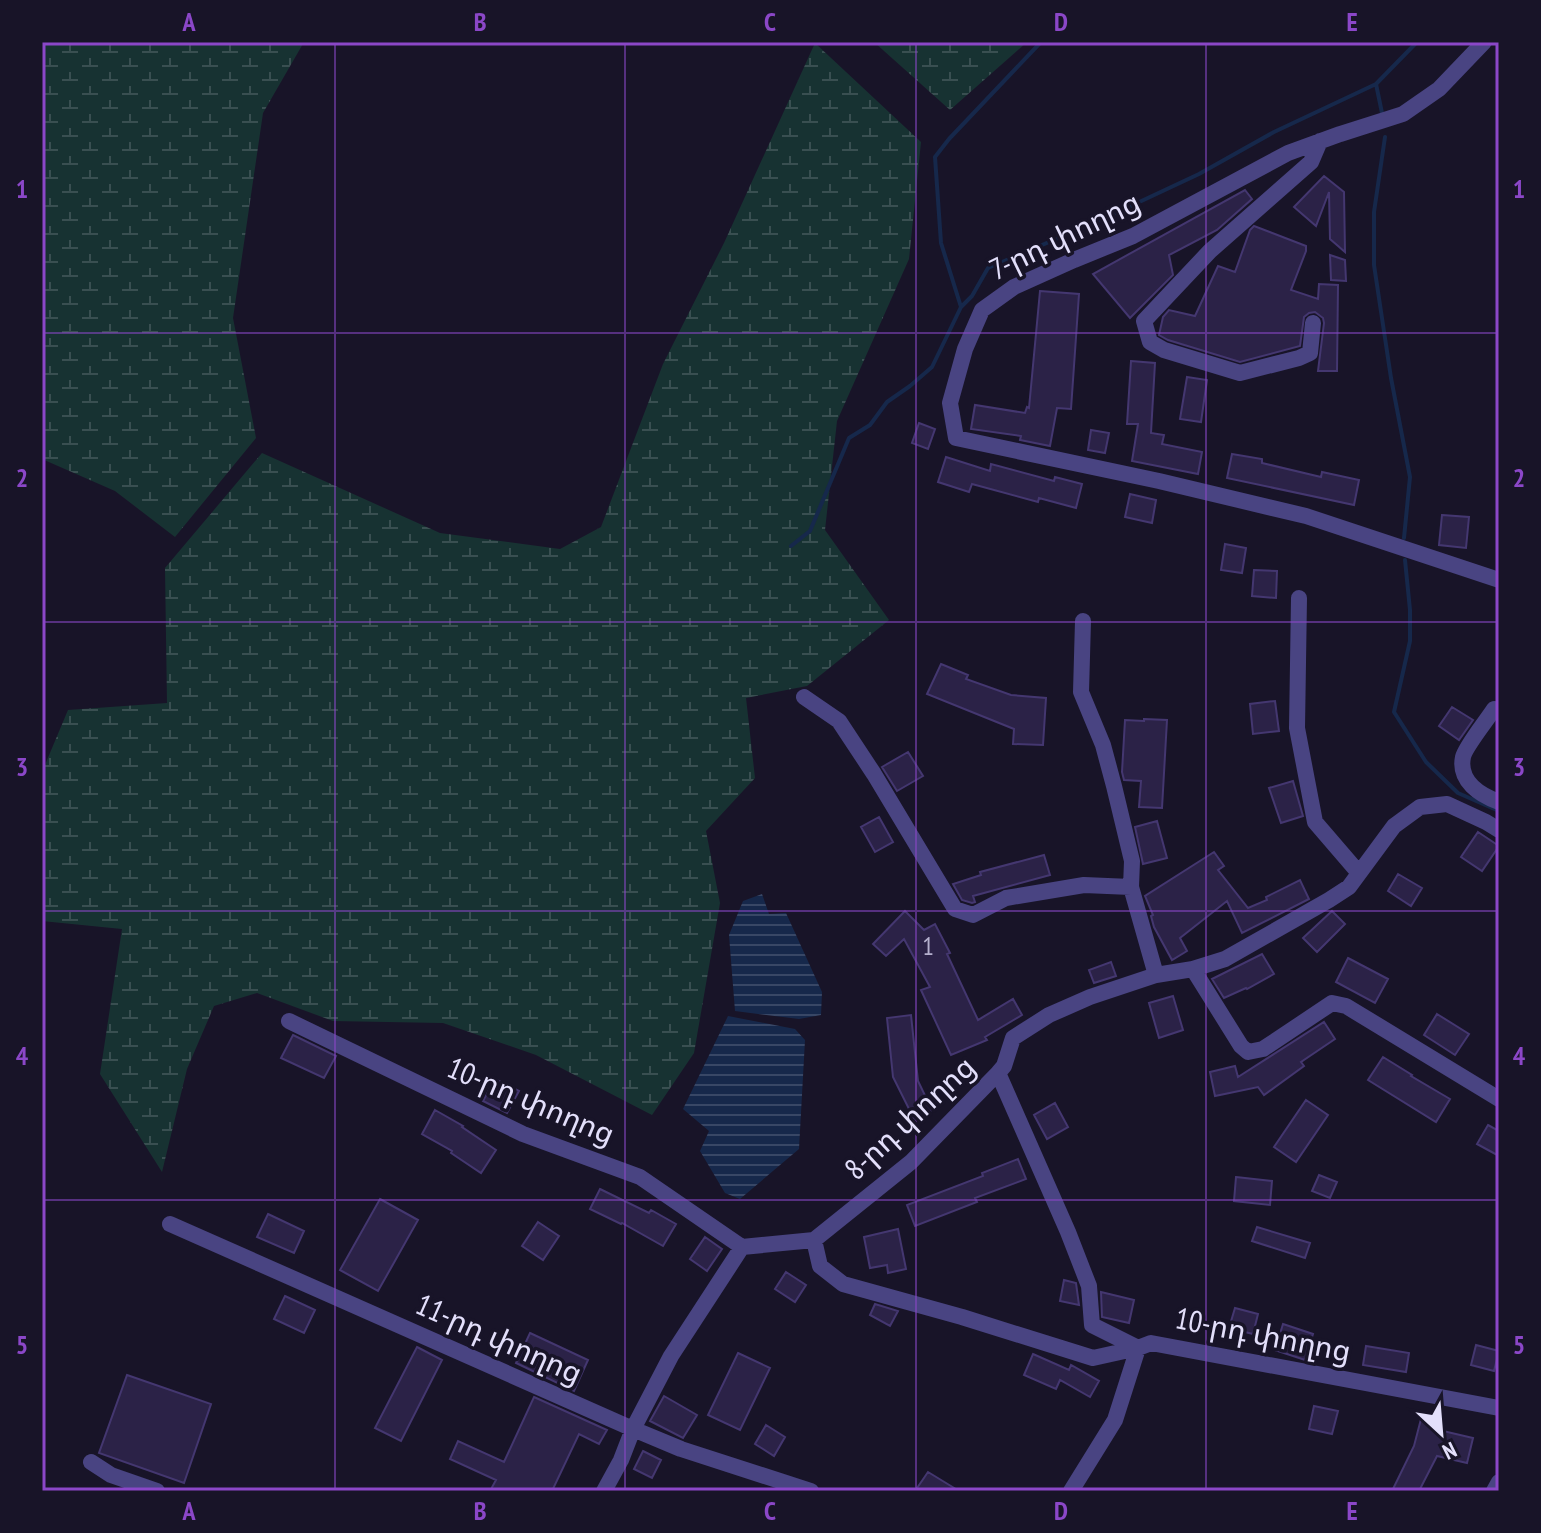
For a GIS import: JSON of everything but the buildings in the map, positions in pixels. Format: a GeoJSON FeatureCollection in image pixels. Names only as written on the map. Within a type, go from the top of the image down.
{"type":"FeatureCollection","features":[{"type":"Feature","properties":{"kind":"street","name":"7-րդ փողոց"},"geometry":{"type":"LineString","coordinates":[[1484,42],[1439,89],[1403,114],[1288,153],[1133,236],[1014,287],[982,310],[965,349],[950,403],[956,438],[1306,516],[1499,580]]}},
{"type":"Feature","properties":{"kind":"street"},"geometry":{"type":"LineString","coordinates":[[1313,323],[1310,353],[1240,373],[1164,350],[1150,342],[1144,321],[1210,251],[1311,162],[1320,141]]}},
{"type":"Feature","properties":{"kind":"street"},"geometry":{"type":"LineString","coordinates":[[1299,598],[1297,728],[1315,822],[1358,872]]}},
{"type":"Feature","properties":{"kind":"street"},"geometry":{"type":"LineString","coordinates":[[1083,621],[1081,692],[1103,745],[1114,786],[1132,861],[1131,887],[1156,975]]}},
{"type":"Feature","properties":{"kind":"street"},"geometry":{"type":"LineString","coordinates":[[804,697],[839,721],[955,909],[973,915],[1006,898],[1084,885],[1131,887]]}},
{"type":"Feature","properties":{"kind":"street"},"geometry":{"type":"LineString","coordinates":[[1494,709],[1463,755],[1464,769],[1471,786],[1483,796],[1499,802]]}},
{"type":"Feature","properties":{"kind":"street","name":"8-րդ փողոց"},"geometry":{"type":"LineString","coordinates":[[814,1240],[911,1162],[1004,1066],[1013,1038],[1049,1015],[1090,997],[1156,975],[1193,969],[1225,959],[1349,887],[1394,826],[1420,807],[1447,804],[1499,830]]}},
{"type":"Feature","properties":{"kind":"street"},"geometry":{"type":"LineString","coordinates":[[1193,969],[1241,1046],[1248,1052],[1263,1049],[1332,1003],[1346,1006],[1499,1099]]}},
{"type":"Feature","properties":{"kind":"street","name":"10-րդ փողոց"},"geometry":{"type":"LineString","coordinates":[[289,1021],[523,1134],[640,1177],[742,1247]]}},
{"type":"Feature","properties":{"kind":"street"},"geometry":{"type":"LineString","coordinates":[[998,1073],[1089,1286],[1092,1325],[1138,1348],[1115,1420],[1071,1491]]}},
{"type":"Feature","properties":{"kind":"street","name":"11-րդ փողոց"},"geometry":{"type":"LineString","coordinates":[[170,1224],[681,1449],[811,1491]]}},
{"type":"Feature","properties":{"kind":"street"},"geometry":{"type":"LineString","coordinates":[[604,1491],[671,1356],[742,1247],[814,1240]]}},
{"type":"Feature","properties":{"kind":"street","name":"10-րդ փողոց"},"geometry":{"type":"LineString","coordinates":[[814,1240],[820,1266],[843,1284],[1093,1358],[1151,1343],[1499,1408]]}},
{"type":"Feature","properties":{"kind":"street"},"geometry":{"type":"LineString","coordinates":[[91,1462],[111,1475],[157,1491]]}},
{"type":"Feature","properties":{"kind":"street"},"geometry":{"type":"LineString","coordinates":[[1494,1491],[1499,1482]]}},
{"type":"Feature","properties":{"kind":"green space"},"geometry":{"type":"Polygon","coordinates":[[[42,42],[304,42],[263,113],[233,318],[256,438],[175,537],[115,491],[42,459],[42,42]]]}},
{"type":"Feature","properties":{"kind":"green space"},"geometry":{"type":"Polygon","coordinates":[[[874,42],[1027,42],[950,110],[874,42]]]}},
{"type":"Feature","properties":{"kind":"green space"},"geometry":{"type":"Polygon","coordinates":[[[815,43],[921,142],[909,259],[837,421],[825,530],[889,620],[807,686],[746,698],[755,778],[706,831],[720,903],[694,1053],[652,1115],[536,1055],[443,1023],[333,1021],[257,993],[214,1006],[187,1069],[162,1172],[100,1074],[122,929],[42,921],[42,772],[68,710],[167,703],[165,568],[262,453],[440,533],[560,549],[601,527],[663,364],[724,243],[815,43]]]}},
{"type":"Feature","properties":{"kind":"water"},"geometry":{"type":"Polygon","coordinates":[[[762,894],[769,914],[786,913],[822,992],[821,1015],[799,1019],[735,1011],[729,935],[743,901],[762,894]]]}},
{"type":"Feature","properties":{"kind":"water"},"geometry":{"type":"Polygon","coordinates":[[[728,1016],[795,1029],[805,1040],[799,1149],[740,1199],[725,1193],[700,1151],[709,1131],[683,1109],[728,1016]]]}},
{"type":"Feature","properties":{"kind":"waterway"},"geometry":{"type":"LineString","coordinates":[[961,307],[941,243],[935,157],[1041,42]]}},
{"type":"Feature","properties":{"kind":"waterway"},"geometry":{"type":"LineString","coordinates":[[791,546],[810,531],[849,438],[870,425],[887,402],[932,367],[961,307],[972,296],[988,268],[1199,174],[1274,132],[1376,84],[1417,42]]}},
{"type":"Feature","properties":{"kind":"waterway"},"geometry":{"type":"LineString","coordinates":[[1376,84],[1382,113]]}},
{"type":"Feature","properties":{"kind":"waterway"},"geometry":{"type":"LineString","coordinates":[[1385,137],[1374,212],[1374,265],[1410,477],[1404,538]]}},
{"type":"Feature","properties":{"kind":"waterway"},"geometry":{"type":"LineString","coordinates":[[1405,560],[1410,641],[1394,712],[1426,762],[1458,793],[1499,811]]}}]}
